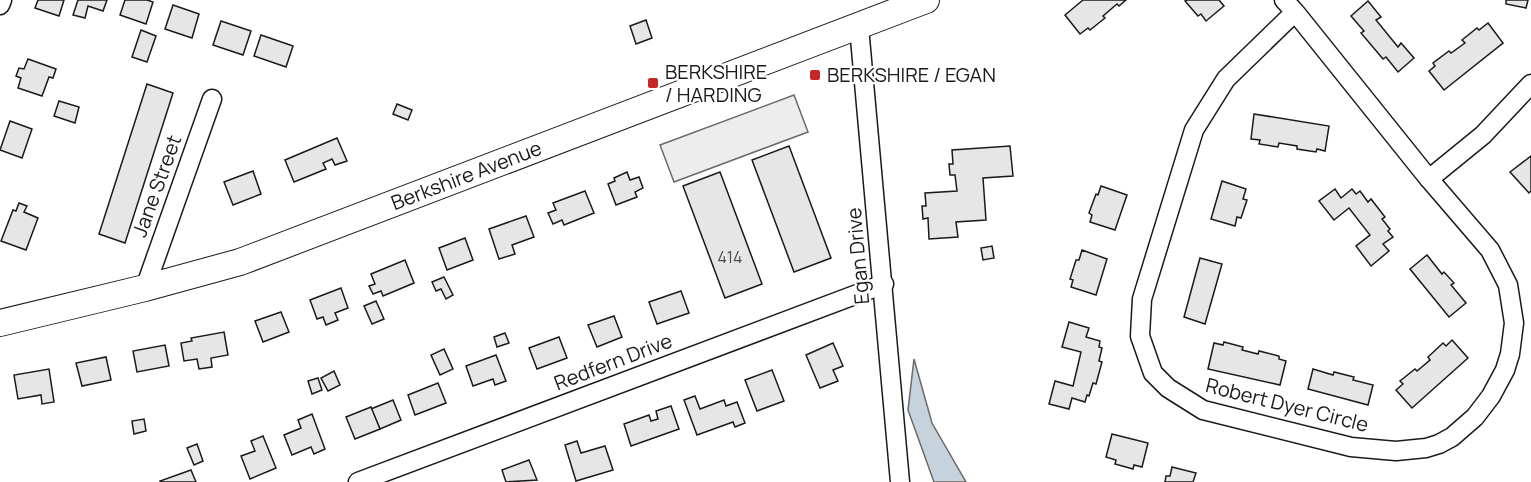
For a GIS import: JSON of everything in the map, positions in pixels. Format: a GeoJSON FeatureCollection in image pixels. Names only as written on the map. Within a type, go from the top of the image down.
{"type":"FeatureCollection","features":[{"type":"Feature","properties":{"kind":"main road","name":"Berkshire Avenue"},"geometry":{"type":"LineString","coordinates":[[0,323],[240,262],[926,0]]}},
{"type":"Feature","properties":{"kind":"street"},"geometry":{"type":"LineString","coordinates":[[0,5],[2,0]]}},
{"type":"Feature","properties":{"kind":"street","name":"Robert Dyer Circle"},"geometry":{"type":"LineString","coordinates":[[1289,6],[1429,179],[1490,250],[1505,276],[1513,309],[1513,337],[1510,354],[1498,385],[1475,417],[1452,437],[1439,444],[1411,450],[1351,447],[1203,410],[1168,388],[1153,373],[1140,336],[1142,300],[1194,130],[1226,79],[1289,6]]}},
{"type":"Feature","properties":{"kind":"street","name":"Egan Drive"},"geometry":{"type":"LineString","coordinates":[[859,27],[884,284],[900,482]]}},
{"type":"Feature","properties":{"kind":"street"},"geometry":{"type":"LineString","coordinates":[[1429,179],[1483,135],[1531,84]]}},
{"type":"Feature","properties":{"kind":"street","name":"Jane Street"},"geometry":{"type":"LineString","coordinates":[[145,288],[212,99]]}},
{"type":"Feature","properties":{"kind":"street","name":"Redfern Drive"},"geometry":{"type":"LineString","coordinates":[[358,482],[884,284]]}},
{"type":"Feature","properties":{"kind":"shaded area"},"geometry":{"type":"Polygon","coordinates":[[[794,95],[808,132],[674,182],[660,145],[794,95]]]}},
{"type":"Feature","properties":{"kind":"shaded area"},"geometry":{"type":"Polygon","coordinates":[[[914,359],[932,423],[966,482],[934,482],[908,410],[914,359]]]}},
{"type":"Feature","properties":{"kind":"building"},"geometry":{"type":"Polygon","coordinates":[[[38,0],[64,0],[59,16],[35,8],[38,0]]]}},
{"type":"Feature","properties":{"kind":"building"},"geometry":{"type":"Polygon","coordinates":[[[78,0],[107,0],[103,11],[88,6],[85,18],[73,15],[78,0]]]}},
{"type":"Feature","properties":{"kind":"building"},"geometry":{"type":"Polygon","coordinates":[[[125,0],[153,2],[146,24],[120,15],[125,0]]]}},
{"type":"Feature","properties":{"kind":"building"},"geometry":{"type":"Polygon","coordinates":[[[1083,0],[1126,0],[1119,6],[1117,4],[1090,30],[1088,28],[1080,34],[1065,15],[1083,0]]]}},
{"type":"Feature","properties":{"kind":"building"},"geometry":{"type":"Polygon","coordinates":[[[1219,0],[1224,6],[1206,21],[1201,14],[1198,16],[1185,1],[1219,0]]]}},
{"type":"Feature","properties":{"kind":"building"},"geometry":{"type":"Polygon","coordinates":[[[1506,0],[1528,0],[1526,8],[1506,4],[1506,0]]]}},
{"type":"Feature","properties":{"kind":"building"},"geometry":{"type":"Polygon","coordinates":[[[1368,1],[1381,17],[1376,20],[1398,47],[1401,43],[1414,58],[1398,72],[1386,57],[1383,59],[1361,33],[1364,31],[1351,16],[1368,1]]]}},
{"type":"Feature","properties":{"kind":"building"},"geometry":{"type":"Polygon","coordinates":[[[173,5],[199,14],[192,38],[165,29],[173,5]]]}},
{"type":"Feature","properties":{"kind":"building"},"geometry":{"type":"Polygon","coordinates":[[[646,20],[652,38],[636,44],[630,26],[646,20]]]}},
{"type":"Feature","properties":{"kind":"building"},"geometry":{"type":"Polygon","coordinates":[[[221,21],[251,31],[243,55],[213,45],[221,21]]]}},
{"type":"Feature","properties":{"kind":"building"},"geometry":{"type":"Polygon","coordinates":[[[1488,23],[1503,43],[1444,90],[1429,71],[1435,66],[1433,63],[1465,43],[1462,40],[1477,28],[1479,30],[1488,23]]]}},
{"type":"Feature","properties":{"kind":"building"},"geometry":{"type":"Polygon","coordinates":[[[141,30],[156,36],[147,62],[132,57],[141,30]]]}},
{"type":"Feature","properties":{"kind":"building"},"geometry":{"type":"Polygon","coordinates":[[[261,35],[293,46],[286,67],[254,56],[261,35]]]}},
{"type":"Feature","properties":{"kind":"building"},"geometry":{"type":"Polygon","coordinates":[[[28,59],[56,69],[53,78],[49,77],[42,96],[18,88],[21,78],[16,76],[19,68],[24,69],[28,59]]]}},
{"type":"Feature","properties":{"kind":"building"},"geometry":{"type":"Polygon","coordinates":[[[147,84],[173,93],[125,243],[99,234],[147,84]]]}},
{"type":"Feature","properties":{"kind":"building"},"geometry":{"type":"Polygon","coordinates":[[[59,101],[79,107],[75,123],[54,116],[59,101]]]}},
{"type":"Feature","properties":{"kind":"building"},"geometry":{"type":"Polygon","coordinates":[[[397,104],[412,110],[408,120],[393,114],[397,104]]]}},
{"type":"Feature","properties":{"kind":"building"},"geometry":{"type":"Polygon","coordinates":[[[1254,114],[1329,126],[1325,151],[1297,149],[1297,146],[1279,143],[1278,147],[1259,144],[1260,140],[1251,139],[1254,114]]]}},
{"type":"Feature","properties":{"kind":"building"},"geometry":{"type":"Polygon","coordinates":[[[10,121],[32,129],[22,158],[0,150],[10,121]]]}},
{"type":"Feature","properties":{"kind":"building"},"geometry":{"type":"Polygon","coordinates":[[[337,138],[347,161],[335,165],[332,159],[323,163],[326,169],[294,182],[285,160],[337,138]]]}},
{"type":"Feature","properties":{"kind":"building"},"geometry":{"type":"Polygon","coordinates":[[[789,146],[831,258],[794,272],[752,160],[789,146]]]}},
{"type":"Feature","properties":{"kind":"building"},"geometry":{"type":"Polygon","coordinates":[[[1010,146],[1013,176],[983,178],[986,220],[956,222],[958,237],[929,239],[928,218],[923,219],[922,206],[926,206],[925,193],[957,191],[955,175],[950,175],[949,164],[953,164],[952,150],[1010,146]]]}},
{"type":"Feature","properties":{"kind":"building"},"geometry":{"type":"Polygon","coordinates":[[[1531,156],[1531,191],[1529,193],[1510,172],[1531,156]]]}},
{"type":"Feature","properties":{"kind":"building"},"geometry":{"type":"Polygon","coordinates":[[[253,171],[261,194],[233,205],[224,182],[253,171]]]}},
{"type":"Feature","properties":{"kind":"building"},"geometry":{"type":"Polygon","coordinates":[[[627,172],[630,180],[639,177],[643,188],[635,192],[637,197],[616,205],[608,184],[615,181],[614,178],[627,172]]]}},
{"type":"Feature","properties":{"kind":"building"},"geometry":{"type":"Polygon","coordinates":[[[720,172],[762,284],[725,298],[683,186],[720,172]]]}},
{"type":"Feature","properties":{"kind":"building"},"geometry":{"type":"Polygon","coordinates":[[[1222,181],[1246,189],[1243,199],[1247,200],[1241,218],[1237,217],[1235,226],[1211,219],[1222,181]]]}},
{"type":"Feature","properties":{"kind":"building"},"geometry":{"type":"Polygon","coordinates":[[[1101,186],[1127,195],[1115,230],[1090,222],[1092,215],[1089,213],[1101,186]]]}},
{"type":"Feature","properties":{"kind":"building"},"geometry":{"type":"Polygon","coordinates":[[[1335,189],[1341,198],[1352,189],[1356,194],[1360,191],[1368,202],[1371,199],[1385,217],[1382,219],[1393,237],[1383,244],[1389,251],[1371,266],[1356,246],[1370,235],[1349,208],[1334,220],[1319,201],[1335,189]]]}},
{"type":"Feature","properties":{"kind":"building"},"geometry":{"type":"Polygon","coordinates":[[[585,191],[594,213],[564,225],[562,220],[553,224],[548,213],[556,210],[553,203],[585,191]]]}},
{"type":"Feature","properties":{"kind":"building"},"geometry":{"type":"Polygon","coordinates":[[[19,203],[27,206],[24,212],[38,218],[26,250],[1,241],[13,210],[16,211],[19,203]]]}},
{"type":"Feature","properties":{"kind":"building"},"geometry":{"type":"Polygon","coordinates":[[[526,216],[534,237],[512,245],[515,254],[499,259],[489,229],[526,216]]]}},
{"type":"Feature","properties":{"kind":"building"},"geometry":{"type":"Polygon","coordinates":[[[465,238],[473,260],[447,270],[439,248],[465,238]]]}},
{"type":"Feature","properties":{"kind":"building"},"geometry":{"type":"Polygon","coordinates":[[[992,246],[994,258],[983,260],[981,248],[992,246]]]}},
{"type":"Feature","properties":{"kind":"building"},"geometry":{"type":"Polygon","coordinates":[[[1082,250],[1107,259],[1096,295],[1071,287],[1073,280],[1070,279],[1082,250]]]}},
{"type":"Feature","properties":{"kind":"building"},"geometry":{"type":"Polygon","coordinates":[[[1427,255],[1442,274],[1444,272],[1454,283],[1451,285],[1466,303],[1449,317],[1410,269],[1427,255]]]}},
{"type":"Feature","properties":{"kind":"building"},"geometry":{"type":"Polygon","coordinates":[[[1200,258],[1222,264],[1205,324],[1184,317],[1200,258]]]}},
{"type":"Feature","properties":{"kind":"building"},"geometry":{"type":"Polygon","coordinates":[[[405,260],[414,283],[383,296],[381,291],[373,294],[369,286],[375,284],[371,274],[405,260]]]}},
{"type":"Feature","properties":{"kind":"building"},"geometry":{"type":"Polygon","coordinates":[[[444,277],[453,295],[446,299],[441,289],[436,291],[432,282],[444,277]]]}},
{"type":"Feature","properties":{"kind":"building"},"geometry":{"type":"Polygon","coordinates":[[[341,288],[348,308],[335,313],[338,320],[326,325],[323,317],[317,319],[310,300],[341,288]]]}},
{"type":"Feature","properties":{"kind":"building"},"geometry":{"type":"Polygon","coordinates":[[[681,291],[689,313],[657,324],[649,302],[681,291]]]}},
{"type":"Feature","properties":{"kind":"building"},"geometry":{"type":"Polygon","coordinates":[[[376,301],[384,319],[372,324],[364,306],[376,301]]]}},
{"type":"Feature","properties":{"kind":"building"},"geometry":{"type":"Polygon","coordinates":[[[281,312],[289,332],[263,342],[255,321],[281,312]]]}},
{"type":"Feature","properties":{"kind":"building"},"geometry":{"type":"Polygon","coordinates":[[[614,316],[622,337],[597,347],[588,325],[614,316]]]}},
{"type":"Feature","properties":{"kind":"building"},"geometry":{"type":"Polygon","coordinates":[[[1069,322],[1089,328],[1086,337],[1100,341],[1099,347],[1102,348],[1099,361],[1102,362],[1096,384],[1093,383],[1085,402],[1072,398],[1069,409],[1049,404],[1055,381],[1073,386],[1081,352],[1062,347],[1069,322]]]}},
{"type":"Feature","properties":{"kind":"building"},"geometry":{"type":"Polygon","coordinates":[[[224,332],[228,355],[211,358],[212,367],[199,369],[197,359],[184,361],[181,343],[192,341],[191,338],[224,332]]]}},
{"type":"Feature","properties":{"kind":"building"},"geometry":{"type":"Polygon","coordinates":[[[505,333],[509,343],[497,347],[494,337],[505,333]]]}},
{"type":"Feature","properties":{"kind":"building"},"geometry":{"type":"Polygon","coordinates":[[[559,337],[567,358],[537,369],[529,348],[559,337]]]}},
{"type":"Feature","properties":{"kind":"building"},"geometry":{"type":"Polygon","coordinates":[[[1452,340],[1468,358],[1412,408],[1396,390],[1403,384],[1400,381],[1430,360],[1428,357],[1443,343],[1446,346],[1452,340]]]}},
{"type":"Feature","properties":{"kind":"building"},"geometry":{"type":"Polygon","coordinates":[[[1224,342],[1243,347],[1242,350],[1279,356],[1279,359],[1286,361],[1280,385],[1208,369],[1214,343],[1223,345],[1224,342]]]}},
{"type":"Feature","properties":{"kind":"building"},"geometry":{"type":"Polygon","coordinates":[[[833,343],[843,366],[833,370],[838,381],[820,388],[806,355],[833,343]]]}},
{"type":"Feature","properties":{"kind":"building"},"geometry":{"type":"Polygon","coordinates":[[[165,345],[169,366],[137,372],[133,351],[165,345]]]}},
{"type":"Feature","properties":{"kind":"building"},"geometry":{"type":"Polygon","coordinates":[[[444,349],[453,369],[440,375],[431,355],[444,349]]]}},
{"type":"Feature","properties":{"kind":"building"},"geometry":{"type":"Polygon","coordinates":[[[496,355],[506,381],[495,385],[493,379],[473,386],[466,366],[496,355]]]}},
{"type":"Feature","properties":{"kind":"building"},"geometry":{"type":"Polygon","coordinates":[[[106,357],[111,380],[82,386],[76,363],[106,357]]]}},
{"type":"Feature","properties":{"kind":"building"},"geometry":{"type":"Polygon","coordinates":[[[49,369],[54,402],[42,404],[41,395],[18,399],[14,375],[49,369]]]}},
{"type":"Feature","properties":{"kind":"building"},"geometry":{"type":"Polygon","coordinates":[[[1313,369],[1333,375],[1334,372],[1354,377],[1353,380],[1373,385],[1368,405],[1308,389],[1313,369]]]}},
{"type":"Feature","properties":{"kind":"building"},"geometry":{"type":"Polygon","coordinates":[[[772,370],[784,401],[757,411],[745,380],[772,370]]]}},
{"type":"Feature","properties":{"kind":"building"},"geometry":{"type":"Polygon","coordinates":[[[334,371],[340,385],[328,391],[321,378],[334,371]]]}},
{"type":"Feature","properties":{"kind":"building"},"geometry":{"type":"Polygon","coordinates":[[[318,378],[322,390],[312,394],[308,381],[318,378]]]}},
{"type":"Feature","properties":{"kind":"building"},"geometry":{"type":"Polygon","coordinates":[[[438,383],[446,403],[415,415],[408,395],[438,383]]]}},
{"type":"Feature","properties":{"kind":"building"},"geometry":{"type":"Polygon","coordinates":[[[695,396],[700,409],[724,400],[726,406],[737,402],[745,423],[735,427],[733,422],[697,435],[684,400],[695,396]]]}},
{"type":"Feature","properties":{"kind":"building"},"geometry":{"type":"Polygon","coordinates":[[[393,400],[401,420],[380,429],[371,409],[393,400]]]}},
{"type":"Feature","properties":{"kind":"building"},"geometry":{"type":"Polygon","coordinates":[[[671,406],[679,429],[631,446],[624,424],[649,415],[651,421],[658,419],[656,411],[671,406]]]}},
{"type":"Feature","properties":{"kind":"building"},"geometry":{"type":"Polygon","coordinates":[[[371,407],[380,429],[355,439],[346,417],[371,407]]]}},
{"type":"Feature","properties":{"kind":"building"},"geometry":{"type":"Polygon","coordinates":[[[312,414],[325,449],[314,454],[311,447],[292,455],[284,435],[301,428],[298,420],[312,414]]]}},
{"type":"Feature","properties":{"kind":"building"},"geometry":{"type":"Polygon","coordinates":[[[144,419],[146,431],[134,434],[132,421],[144,419]]]}},
{"type":"Feature","properties":{"kind":"building"},"geometry":{"type":"Polygon","coordinates":[[[1112,434],[1148,443],[1142,467],[1134,465],[1133,469],[1115,464],[1116,460],[1106,457],[1112,434]]]}},
{"type":"Feature","properties":{"kind":"building"},"geometry":{"type":"Polygon","coordinates":[[[263,436],[276,468],[250,479],[241,456],[255,451],[251,441],[263,436]]]}},
{"type":"Feature","properties":{"kind":"building"},"geometry":{"type":"Polygon","coordinates":[[[577,441],[581,453],[605,446],[613,470],[576,481],[565,445],[577,441]]]}},
{"type":"Feature","properties":{"kind":"building"},"geometry":{"type":"Polygon","coordinates":[[[197,444],[203,461],[194,465],[187,448],[197,444]]]}},
{"type":"Feature","properties":{"kind":"building"},"geometry":{"type":"Polygon","coordinates":[[[529,460],[537,480],[506,482],[502,470],[529,460]]]}},
{"type":"Feature","properties":{"kind":"building"},"geometry":{"type":"Polygon","coordinates":[[[1172,467],[1196,473],[1193,482],[1165,482],[1166,476],[1170,476],[1172,467]]]}},
{"type":"Feature","properties":{"kind":"building"},"geometry":{"type":"Polygon","coordinates":[[[191,470],[196,482],[160,481],[191,470]]]}},
{"type":"Feature","properties":{"kind":"place","name":"BERKSHIRE / EGAN"},"geometry":{"type":"Point","coordinates":[815,75]}},
{"type":"Feature","properties":{"kind":"place","name":"BERKSHIRE / HARDING"},"geometry":{"type":"Point","coordinates":[653,83]}}]}
